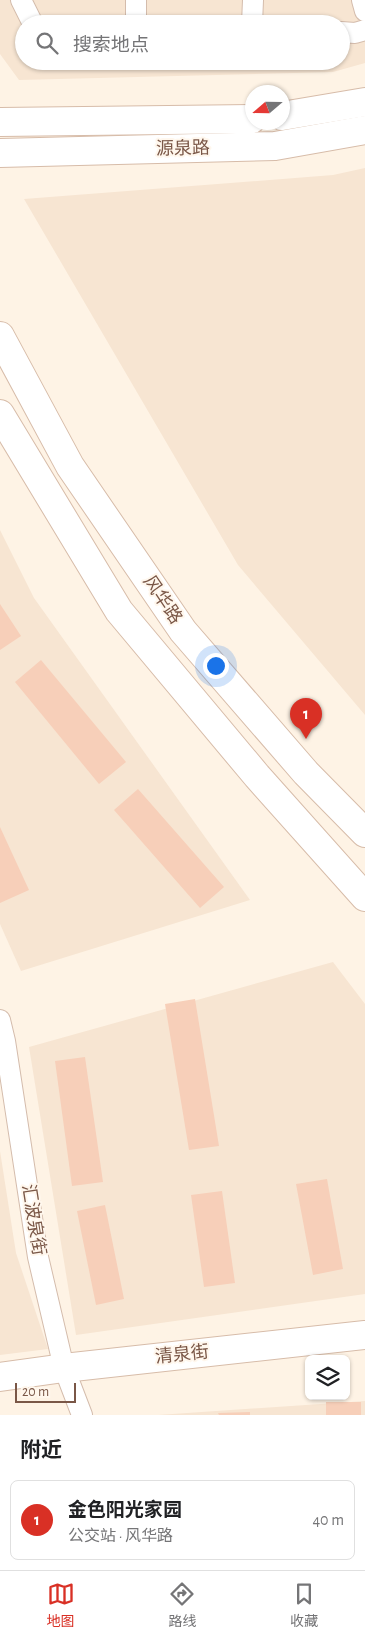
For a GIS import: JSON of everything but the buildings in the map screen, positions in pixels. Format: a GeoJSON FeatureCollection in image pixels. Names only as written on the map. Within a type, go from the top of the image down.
{"type":"FeatureCollection","features":[{"type":"Feature","properties":{"kind":"street"},"geometry":{"type":"LineString","coordinates":[[21,0],[28,15]]}},
{"type":"Feature","properties":{"kind":"street"},"geometry":{"type":"LineString","coordinates":[[136,0],[136,15]]}},
{"type":"Feature","properties":{"kind":"street"},"geometry":{"type":"LineString","coordinates":[[252,15],[253,0]]}},
{"type":"Feature","properties":{"kind":"street"},"geometry":{"type":"LineString","coordinates":[[362,0],[365,11]]}},
{"type":"Feature","properties":{"kind":"street"},"geometry":{"type":"LineString","coordinates":[[350,33],[365,30]]}},
{"type":"Feature","properties":{"kind":"street"},"geometry":{"type":"LineString","coordinates":[[290,115],[365,102]]}},
{"type":"Feature","properties":{"kind":"street","name":"源泉路"},"geometry":{"type":"LineString","coordinates":[[0,122],[245,119]]}},
{"type":"Feature","properties":{"kind":"street","name":"源泉路"},"geometry":{"type":"LineString","coordinates":[[0,153],[275,146],[365,130]]}},
{"type":"Feature","properties":{"kind":"street","name":"风华路"},"geometry":{"type":"LineString","coordinates":[[0,336],[70,466],[183,631],[306,773],[365,833]]}},
{"type":"Feature","properties":{"kind":"street"},"geometry":{"type":"LineString","coordinates":[[0,414],[119,611],[258,776],[365,897]]}},
{"type":"Feature","properties":{"kind":"street","name":"汇波泉街"},"geometry":{"type":"LineString","coordinates":[[0,1020],[38,1257],[64,1368],[82,1415]]}},
{"type":"Feature","properties":{"kind":"street","name":"清泉街"},"geometry":{"type":"LineString","coordinates":[[0,1377],[64,1368],[365,1335]]}},
{"type":"Feature","properties":{"kind":"shaded area"},"geometry":{"type":"Polygon","coordinates":[[[0,0],[365,0],[365,63],[350,67],[350,15],[15,15],[15,70],[340,70],[333,72],[19,80],[0,54],[0,0]]]}},
{"type":"Feature","properties":{"kind":"shaded area"},"geometry":{"type":"Polygon","coordinates":[[[365,168],[365,715],[238,565],[24,199],[333,175],[365,168]]]}},
{"type":"Feature","properties":{"kind":"shaded area"},"geometry":{"type":"Polygon","coordinates":[[[0,530],[34,598],[250,900],[21,971],[0,924],[0,530]]]}},
{"type":"Feature","properties":{"kind":"shaded area"},"geometry":{"type":"Polygon","coordinates":[[[333,962],[365,1004],[365,1294],[76,1335],[29,1047],[333,962]]]}},
{"type":"Feature","properties":{"kind":"shaded area"},"geometry":{"type":"Polygon","coordinates":[[[0,1151],[16,1253],[48,1349],[0,1355],[0,1151]]]}},
{"type":"Feature","properties":{"kind":"shaded area"},"geometry":{"type":"Polygon","coordinates":[[[365,1401],[365,1415],[158,1415],[365,1401]]]}},
{"type":"Feature","properties":{"kind":"place","name":"金色阳光家园"},"geometry":{"type":"Point","coordinates":[306,739]}}]}
